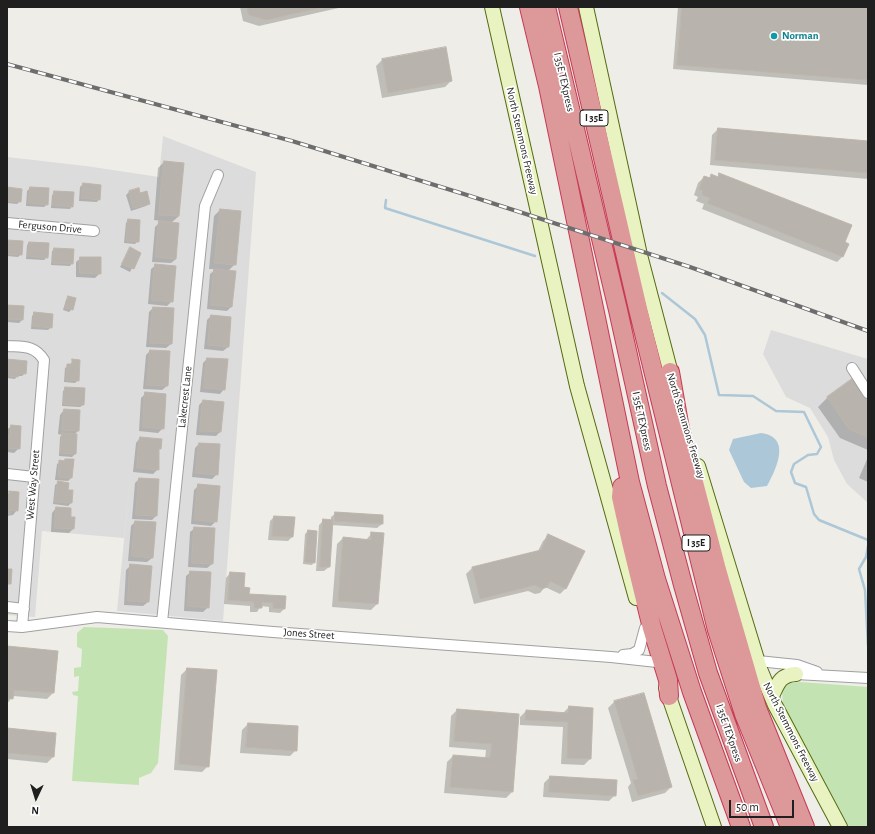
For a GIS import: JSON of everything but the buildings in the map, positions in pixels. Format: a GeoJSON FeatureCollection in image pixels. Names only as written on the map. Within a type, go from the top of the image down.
{"type":"FeatureCollection","features":[{"type":"Feature","properties":{"kind":"highway"},"geometry":{"type":"LineString","coordinates":[[529,7],[548,86],[623,456],[670,624],[707,737],[741,827]]}},
{"type":"Feature","properties":{"kind":"highway","name":"I 35E TEXpress"},"geometry":{"type":"LineString","coordinates":[[546,7],[618,310],[657,486],[675,555],[708,673],[764,827]]}},
{"type":"Feature","properties":{"kind":"highway","name":"North Stemmons Freeway"},"geometry":{"type":"LineString","coordinates":[[568,7],[638,309],[717,630],[744,714],[790,827]]}},
{"type":"Feature","properties":{"kind":"highway"},"geometry":{"type":"LineString","coordinates":[[670,372],[680,429],[717,570],[757,708],[805,827]]}},
{"type":"Feature","properties":{"kind":"highway"},"geometry":{"type":"LineString","coordinates":[[623,456],[622,497],[652,628],[668,680],[669,696]]}},
{"type":"Feature","properties":{"kind":"highway"},"geometry":{"type":"LineString","coordinates":[[744,714],[754,769],[777,827]]}},
{"type":"Feature","properties":{"kind":"main road","name":"North Stemmons Freeway"},"geometry":{"type":"LineString","coordinates":[[492,7],[578,386],[645,628],[714,827]]}},
{"type":"Feature","properties":{"kind":"main road","name":"North Stemmons Freeway"},"geometry":{"type":"LineString","coordinates":[[586,7],[639,248],[670,372],[758,661],[772,696],[840,827]]}},
{"type":"Feature","properties":{"kind":"main road"},"geometry":{"type":"LineString","coordinates":[[772,696],[781,679],[787,675],[796,674]]}},
{"type":"Feature","properties":{"kind":"street","name":"Lakecrest Lane"},"geometry":{"type":"LineString","coordinates":[[162,622],[205,206],[218,175]]}},
{"type":"Feature","properties":{"kind":"street","name":"Ferguson Drive"},"geometry":{"type":"LineString","coordinates":[[7,223],[94,230]]}},
{"type":"Feature","properties":{"kind":"street","name":"West Way Street"},"geometry":{"type":"LineString","coordinates":[[7,346],[33,348],[39,352],[44,360],[45,371],[34,477],[22,627]]}},
{"type":"Feature","properties":{"kind":"street"},"geometry":{"type":"LineString","coordinates":[[852,368],[868,393]]}},
{"type":"Feature","properties":{"kind":"street"},"geometry":{"type":"LineString","coordinates":[[7,474],[34,477]]}},
{"type":"Feature","properties":{"kind":"street"},"geometry":{"type":"LineString","coordinates":[[7,607],[24,609]]}},
{"type":"Feature","properties":{"kind":"street","name":"Jones Street"},"geometry":{"type":"LineString","coordinates":[[7,626],[22,627],[97,617],[273,632],[611,657],[657,662]]}},
{"type":"Feature","properties":{"kind":"street","name":"Jones Street"},"geometry":{"type":"LineString","coordinates":[[611,657],[632,654],[639,650],[645,628]]}},
{"type":"Feature","properties":{"kind":"street"},"geometry":{"type":"LineString","coordinates":[[758,661],[797,665],[822,674]]}},
{"type":"Feature","properties":{"kind":"street"},"geometry":{"type":"LineString","coordinates":[[796,674],[822,674],[868,678]]}},
{"type":"Feature","properties":{"kind":"shaded area"},"geometry":{"type":"Polygon","coordinates":[[[163,136],[256,172],[223,621],[117,611],[134,438],[124,538],[42,531],[35,617],[7,615],[7,157],[86,166],[159,177],[163,136]]]}},
{"type":"Feature","properties":{"kind":"shaded area"},"geometry":{"type":"Polygon","coordinates":[[[771,330],[868,359],[868,503],[847,484],[834,460],[828,437],[810,408],[786,397],[763,354],[771,330]]]}},
{"type":"Feature","properties":{"kind":"green space"},"geometry":{"type":"Polygon","coordinates":[[[84,627],[163,630],[168,636],[158,763],[151,773],[139,778],[139,785],[72,781],[78,696],[73,695],[72,692],[78,691],[79,676],[74,677],[74,668],[81,667],[82,649],[77,647],[77,633],[84,627]]]}},
{"type":"Feature","properties":{"kind":"green space"},"geometry":{"type":"Polygon","coordinates":[[[800,682],[868,687],[868,827],[849,827],[783,704],[782,691],[789,683],[800,682]]]}},
{"type":"Feature","properties":{"kind":"water"},"geometry":{"type":"Polygon","coordinates":[[[761,433],[771,436],[776,441],[779,447],[779,455],[767,486],[751,488],[744,482],[729,450],[733,439],[761,433]]]}},
{"type":"Feature","properties":{"kind":"waterway"},"geometry":{"type":"LineString","coordinates":[[386,200],[385,208],[535,256]]}},
{"type":"Feature","properties":{"kind":"waterway"},"geometry":{"type":"LineString","coordinates":[[662,293],[695,319],[705,335],[719,395],[753,396],[776,411],[804,412],[821,447],[817,454],[808,455],[794,464],[791,472],[795,483],[806,487],[814,514],[819,520],[868,540]]}},
{"type":"Feature","properties":{"kind":"waterway"},"geometry":{"type":"LineString","coordinates":[[868,546],[866,557],[859,569],[865,590],[868,646]]}},
{"type":"Feature","properties":{"kind":"railway"},"geometry":{"type":"LineString","coordinates":[[7,64],[292,141],[467,195],[690,267],[868,331]]}},
{"type":"Feature","properties":{"kind":"place","name":"Norman"},"geometry":{"type":"Point","coordinates":[774,36]}}]}
